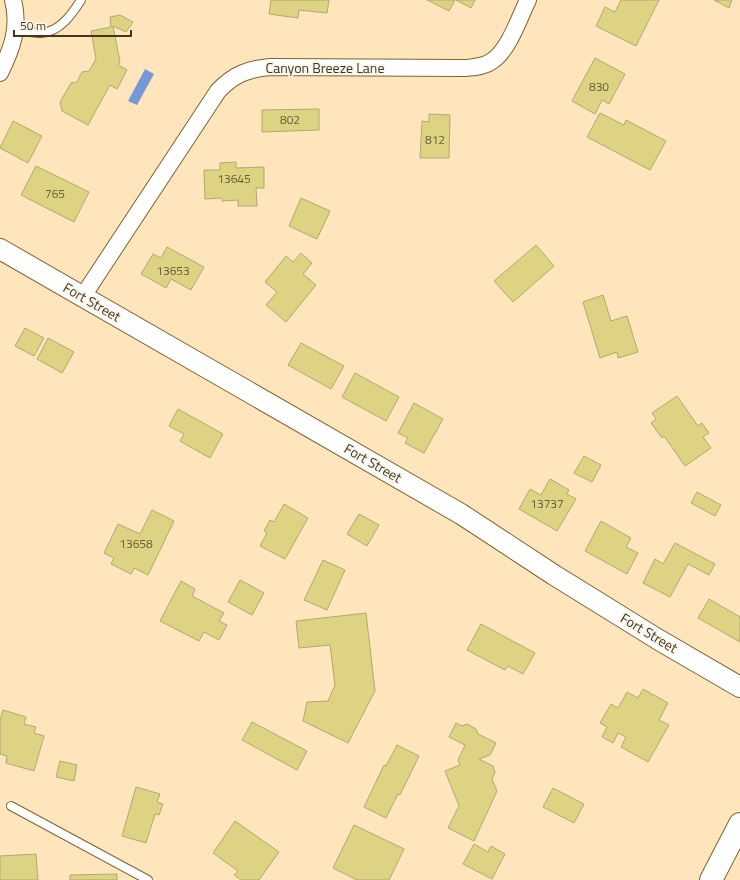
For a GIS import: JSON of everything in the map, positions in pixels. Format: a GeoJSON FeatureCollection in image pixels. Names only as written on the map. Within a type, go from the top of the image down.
{"type":"FeatureCollection","features":[{"type":"Feature","properties":{"kind":"main road"},"geometry":{"type":"LineString","coordinates":[[711,880],[740,824]]}},
{"type":"Feature","properties":{"kind":"street"},"geometry":{"type":"LineString","coordinates":[[0,73],[11,50],[16,30],[13,0]]}},
{"type":"Feature","properties":{"kind":"street","name":"Canyon Breeze Lane"},"geometry":{"type":"LineString","coordinates":[[83,296],[218,91],[228,80],[255,68],[270,67],[479,67],[492,62],[502,52],[528,0]]}},
{"type":"Feature","properties":{"kind":"street","name":"Fort Street"},"geometry":{"type":"LineString","coordinates":[[0,249],[461,514],[560,579],[659,640],[740,687]]}},
{"type":"Feature","properties":{"kind":"lane"},"geometry":{"type":"LineString","coordinates":[[16,30],[41,33],[54,30],[74,11],[81,0]]}},
{"type":"Feature","properties":{"kind":"lane"},"geometry":{"type":"LineString","coordinates":[[11,806],[148,880]]}},
{"type":"Feature","properties":{"kind":"water"},"geometry":{"type":"Polygon","coordinates":[[[145,69],[154,74],[137,105],[128,101],[145,69]]]}},
{"type":"Feature","properties":{"kind":"building"},"geometry":{"type":"Polygon","coordinates":[[[271,0],[329,0],[327,13],[299,10],[298,18],[269,14],[271,0]]]}},
{"type":"Feature","properties":{"kind":"building"},"geometry":{"type":"Polygon","coordinates":[[[427,0],[455,0],[449,11],[427,0]]]}},
{"type":"Feature","properties":{"kind":"building"},"geometry":{"type":"Polygon","coordinates":[[[456,0],[475,0],[471,8],[456,0]]]}},
{"type":"Feature","properties":{"kind":"building"},"geometry":{"type":"Polygon","coordinates":[[[621,0],[659,0],[636,46],[596,26],[605,7],[615,12],[621,0]]]}},
{"type":"Feature","properties":{"kind":"building"},"geometry":{"type":"Polygon","coordinates":[[[714,0],[732,0],[729,8],[714,0]]]}},
{"type":"Feature","properties":{"kind":"building"},"geometry":{"type":"Polygon","coordinates":[[[120,15],[133,22],[126,32],[113,26],[120,62],[118,65],[127,70],[117,89],[110,85],[88,125],[62,111],[60,102],[71,83],[77,82],[82,72],[89,71],[96,59],[91,31],[111,27],[110,17],[120,15]]]}},
{"type":"Feature","properties":{"kind":"building"},"geometry":{"type":"Polygon","coordinates":[[[595,58],[625,74],[609,104],[602,100],[595,114],[572,101],[595,58]]]}},
{"type":"Feature","properties":{"kind":"building"},"geometry":{"type":"Polygon","coordinates":[[[319,109],[319,130],[262,132],[262,110],[319,109]]]}},
{"type":"Feature","properties":{"kind":"building"},"geometry":{"type":"Polygon","coordinates":[[[600,113],[624,125],[626,120],[666,141],[650,170],[587,137],[600,113]]]}},
{"type":"Feature","properties":{"kind":"building"},"geometry":{"type":"Polygon","coordinates":[[[429,114],[450,115],[449,158],[420,158],[422,121],[429,122],[429,114]]]}},
{"type":"Feature","properties":{"kind":"building"},"geometry":{"type":"Polygon","coordinates":[[[13,121],[42,136],[28,163],[0,148],[13,121]]]}},
{"type":"Feature","properties":{"kind":"building"},"geometry":{"type":"Polygon","coordinates":[[[236,162],[236,168],[264,167],[264,188],[256,188],[257,206],[238,206],[238,200],[222,201],[222,198],[205,199],[204,170],[220,170],[220,163],[236,162]]]}},
{"type":"Feature","properties":{"kind":"building"},"geometry":{"type":"Polygon","coordinates":[[[36,166],[89,192],[74,222],[21,195],[36,166]]]}},
{"type":"Feature","properties":{"kind":"building"},"geometry":{"type":"Polygon","coordinates":[[[301,198],[330,211],[317,239],[289,226],[301,198]]]}},
{"type":"Feature","properties":{"kind":"building"},"geometry":{"type":"Polygon","coordinates":[[[536,245],[554,266],[513,302],[494,281],[536,245]]]}},
{"type":"Feature","properties":{"kind":"building"},"geometry":{"type":"Polygon","coordinates":[[[167,247],[204,267],[191,290],[171,279],[166,288],[141,274],[153,254],[161,258],[167,247]]]}},
{"type":"Feature","properties":{"kind":"building"},"geometry":{"type":"Polygon","coordinates":[[[301,253],[312,263],[303,274],[316,285],[286,322],[266,305],[277,292],[265,282],[286,256],[293,262],[301,253]]]}},
{"type":"Feature","properties":{"kind":"building"},"geometry":{"type":"Polygon","coordinates":[[[603,295],[611,321],[627,316],[638,352],[618,358],[617,352],[600,358],[583,302],[603,295]]]}},
{"type":"Feature","properties":{"kind":"building"},"geometry":{"type":"Polygon","coordinates":[[[25,328],[44,338],[34,356],[15,346],[25,328]]]}},
{"type":"Feature","properties":{"kind":"building"},"geometry":{"type":"Polygon","coordinates":[[[48,338],[74,352],[62,373],[37,359],[48,338]]]}},
{"type":"Feature","properties":{"kind":"building"},"geometry":{"type":"Polygon","coordinates":[[[301,343],[344,366],[331,389],[288,365],[301,343]]]}},
{"type":"Feature","properties":{"kind":"building"},"geometry":{"type":"Polygon","coordinates":[[[355,373],[399,397],[386,421],[342,397],[355,373]]]}},
{"type":"Feature","properties":{"kind":"building"},"geometry":{"type":"Polygon","coordinates":[[[677,396],[698,426],[702,423],[709,433],[703,437],[711,448],[685,466],[664,436],[662,438],[651,423],[656,419],[652,413],[677,396]]]}},
{"type":"Feature","properties":{"kind":"building"},"geometry":{"type":"Polygon","coordinates":[[[414,403],[443,419],[424,453],[405,443],[408,438],[398,433],[414,403]]]}},
{"type":"Feature","properties":{"kind":"building"},"geometry":{"type":"Polygon","coordinates":[[[178,409],[223,434],[210,458],[180,441],[184,434],[169,426],[178,409]]]}},
{"type":"Feature","properties":{"kind":"building"},"geometry":{"type":"Polygon","coordinates":[[[584,456],[601,465],[592,482],[574,473],[584,456]]]}},
{"type":"Feature","properties":{"kind":"building"},"geometry":{"type":"Polygon","coordinates":[[[550,479],[569,490],[567,494],[576,499],[557,531],[519,509],[530,489],[541,495],[550,479]]]}},
{"type":"Feature","properties":{"kind":"building"},"geometry":{"type":"Polygon","coordinates":[[[697,492],[721,505],[715,516],[691,503],[697,492]]]}},
{"type":"Feature","properties":{"kind":"building"},"geometry":{"type":"Polygon","coordinates":[[[284,504],[308,518],[285,559],[260,546],[267,533],[264,531],[270,520],[274,522],[284,504]]]}},
{"type":"Feature","properties":{"kind":"building"},"geometry":{"type":"Polygon","coordinates":[[[152,510],[174,521],[148,575],[134,568],[131,574],[111,564],[114,558],[104,553],[118,524],[140,534],[152,510]]]}},
{"type":"Feature","properties":{"kind":"building"},"geometry":{"type":"Polygon","coordinates":[[[359,514],[379,525],[367,546],[347,534],[359,514]]]}},
{"type":"Feature","properties":{"kind":"building"},"geometry":{"type":"Polygon","coordinates":[[[601,521],[631,538],[626,547],[638,553],[627,574],[585,551],[601,521]]]}},
{"type":"Feature","properties":{"kind":"building"},"geometry":{"type":"Polygon","coordinates":[[[675,543],[715,564],[709,575],[688,564],[670,597],[643,583],[655,559],[663,564],[675,543]]]}},
{"type":"Feature","properties":{"kind":"building"},"geometry":{"type":"Polygon","coordinates":[[[323,560],[345,570],[327,610],[304,600],[323,560]]]}},
{"type":"Feature","properties":{"kind":"building"},"geometry":{"type":"Polygon","coordinates":[[[240,580],[264,593],[252,615],[228,602],[240,580]]]}},
{"type":"Feature","properties":{"kind":"building"},"geometry":{"type":"Polygon","coordinates":[[[181,581],[195,589],[192,596],[224,613],[219,621],[227,625],[219,640],[204,632],[199,641],[160,621],[181,581]]]}},
{"type":"Feature","properties":{"kind":"building"},"geometry":{"type":"Polygon","coordinates":[[[709,599],[740,617],[740,642],[698,618],[709,599]]]}},
{"type":"Feature","properties":{"kind":"building"},"geometry":{"type":"Polygon","coordinates":[[[366,613],[375,691],[348,743],[303,721],[307,702],[328,701],[335,685],[330,645],[299,648],[296,621],[366,613]]]}},
{"type":"Feature","properties":{"kind":"building"},"geometry":{"type":"Polygon","coordinates":[[[481,624],[535,653],[523,674],[508,666],[505,670],[467,650],[481,624]]]}},
{"type":"Feature","properties":{"kind":"building"},"geometry":{"type":"Polygon","coordinates":[[[643,689],[668,703],[659,720],[669,725],[648,762],[621,747],[626,737],[618,733],[613,743],[602,737],[607,727],[600,723],[611,704],[618,708],[627,692],[638,698],[643,689]]]}},
{"type":"Feature","properties":{"kind":"building"},"geometry":{"type":"Polygon","coordinates":[[[3,710],[26,717],[24,724],[36,727],[34,733],[44,736],[34,771],[6,763],[7,756],[0,754],[0,720],[3,710]]]}},
{"type":"Feature","properties":{"kind":"building"},"geometry":{"type":"Polygon","coordinates":[[[252,722],[307,751],[297,770],[242,740],[252,722]]]}},
{"type":"Feature","properties":{"kind":"building"},"geometry":{"type":"Polygon","coordinates":[[[456,723],[462,726],[467,724],[476,729],[478,734],[496,743],[490,755],[479,759],[493,766],[495,772],[492,779],[497,791],[474,841],[448,828],[459,806],[445,771],[460,765],[458,760],[465,745],[449,737],[456,723]]]}},
{"type":"Feature","properties":{"kind":"building"},"geometry":{"type":"Polygon","coordinates":[[[397,745],[419,756],[400,795],[398,794],[386,818],[364,807],[384,765],[386,766],[397,745]]]}},
{"type":"Feature","properties":{"kind":"building"},"geometry":{"type":"Polygon","coordinates":[[[60,761],[77,765],[74,781],[56,777],[60,761]]]}},
{"type":"Feature","properties":{"kind":"building"},"geometry":{"type":"Polygon","coordinates":[[[136,787],[160,794],[157,802],[163,804],[159,815],[155,814],[146,843],[122,836],[136,787]]]}},
{"type":"Feature","properties":{"kind":"building"},"geometry":{"type":"Polygon","coordinates":[[[553,788],[584,804],[574,823],[543,807],[553,788]]]}},
{"type":"Feature","properties":{"kind":"building"},"geometry":{"type":"Polygon","coordinates":[[[235,821],[279,852],[259,880],[241,880],[234,875],[238,871],[213,853],[235,821]]]}},
{"type":"Feature","properties":{"kind":"building"},"geometry":{"type":"Polygon","coordinates":[[[354,825],[404,849],[389,880],[357,880],[333,868],[354,825]]]}},
{"type":"Feature","properties":{"kind":"building"},"geometry":{"type":"Polygon","coordinates":[[[474,844],[488,852],[491,846],[505,854],[492,879],[463,864],[474,844]]]}},
{"type":"Feature","properties":{"kind":"building"},"geometry":{"type":"Polygon","coordinates":[[[36,854],[38,880],[0,880],[0,856],[36,854]]]}},
{"type":"Feature","properties":{"kind":"building"},"geometry":{"type":"Polygon","coordinates":[[[117,874],[117,880],[70,880],[70,875],[117,874]]]}}]}
